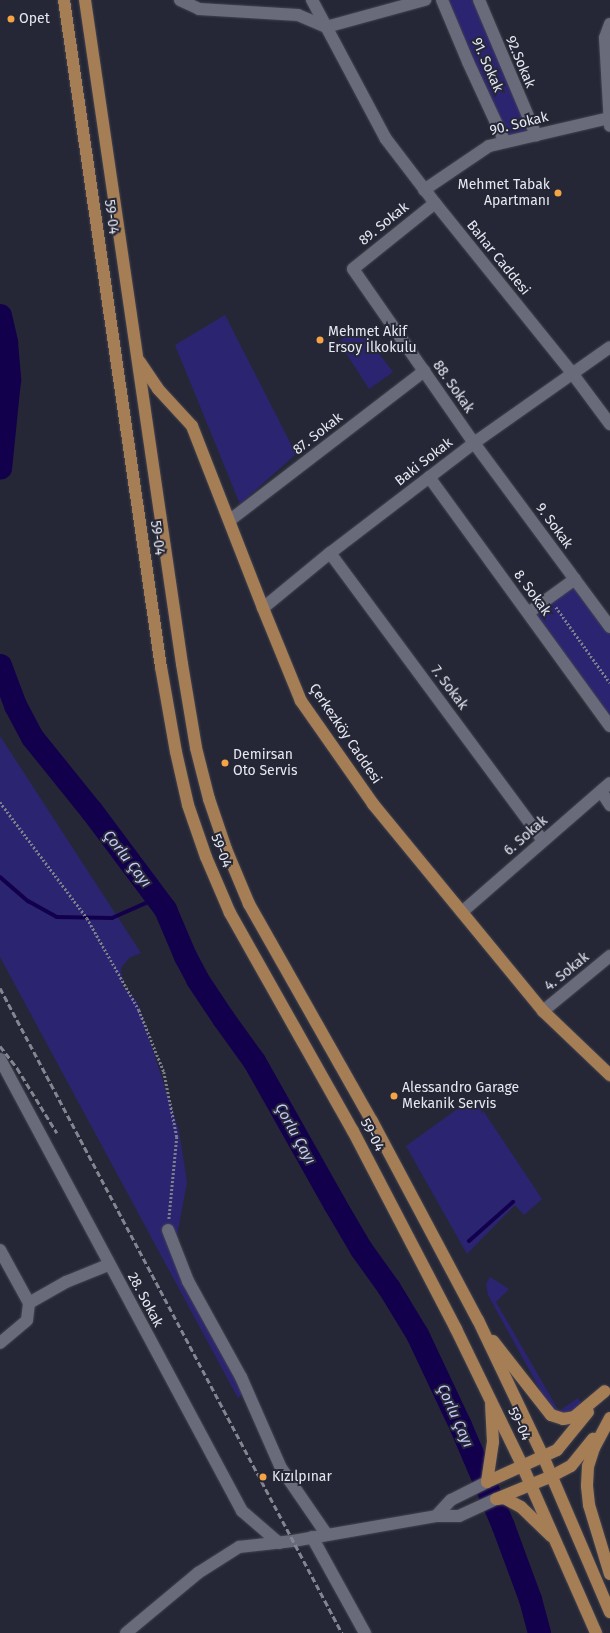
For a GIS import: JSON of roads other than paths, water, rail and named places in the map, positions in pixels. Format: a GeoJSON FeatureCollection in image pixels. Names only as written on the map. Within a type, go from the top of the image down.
{"type":"FeatureCollection","features":[{"type":"Feature","properties":{"kind":"main road","name":"59-04"},"geometry":{"type":"LineString","coordinates":[[64,0],[161,667],[176,752],[188,805],[206,857],[230,913],[353,1131],[456,1329],[522,1464],[596,1633]]}},
{"type":"Feature","properties":{"kind":"main road","name":"59-04"},"geometry":{"type":"LineString","coordinates":[[85,0],[182,664],[195,740],[209,799],[226,849],[249,904],[372,1121],[478,1320],[543,1456],[610,1612]]}},
{"type":"Feature","properties":{"kind":"main road","name":"Çerkezköy Caddesi"},"geometry":{"type":"LineString","coordinates":[[138,358],[158,389],[192,426],[301,701],[373,804],[543,1011],[610,1075]]}},
{"type":"Feature","properties":{"kind":"main road"},"geometry":{"type":"LineString","coordinates":[[478,1320],[551,1415],[563,1419],[574,1417],[607,1388]]}},
{"type":"Feature","properties":{"kind":"main road"},"geometry":{"type":"LineString","coordinates":[[488,1482],[522,1464],[557,1450],[607,1388]]}},
{"type":"Feature","properties":{"kind":"main road"},"geometry":{"type":"LineString","coordinates":[[488,1482],[493,1442],[491,1402]]}},
{"type":"Feature","properties":{"kind":"main road"},"geometry":{"type":"LineString","coordinates":[[496,1499],[552,1476],[571,1466],[585,1451],[610,1417]]}},
{"type":"Feature","properties":{"kind":"main road"},"geometry":{"type":"LineString","coordinates":[[610,1417],[594,1448],[588,1466],[587,1486],[589,1505],[610,1574]]}},
{"type":"Feature","properties":{"kind":"main road"},"geometry":{"type":"LineString","coordinates":[[496,1499],[504,1498],[521,1507],[555,1539]]}},
{"type":"Feature","properties":{"kind":"street"},"geometry":{"type":"LineString","coordinates":[[180,0],[199,9],[210,5],[298,15],[326,27],[393,4],[425,0]]}},
{"type":"Feature","properties":{"kind":"street","name":"Bahar Caddesi"},"geometry":{"type":"LineString","coordinates":[[312,0],[386,139],[424,190],[572,373],[610,424]]}},
{"type":"Feature","properties":{"kind":"street","name":"91. Sokak"},"geometry":{"type":"LineString","coordinates":[[442,0],[468,62],[506,142]]}},
{"type":"Feature","properties":{"kind":"street","name":"92.Sokak"},"geometry":{"type":"LineString","coordinates":[[479,0],[536,135]]}},
{"type":"Feature","properties":{"kind":"street"},"geometry":{"type":"LineString","coordinates":[[609,122],[605,38],[610,24]]}},
{"type":"Feature","properties":{"kind":"street","name":"90. Sokak"},"geometry":{"type":"LineString","coordinates":[[424,190],[489,146],[536,135],[609,122]]}},
{"type":"Feature","properties":{"kind":"street","name":"89. Sokak"},"geometry":{"type":"LineString","coordinates":[[353,269],[435,203]]}},
{"type":"Feature","properties":{"kind":"street","name":"88. Sokak"},"geometry":{"type":"LineString","coordinates":[[353,269],[474,443]]}},
{"type":"Feature","properties":{"kind":"street","name":"Baki Sokak"},"geometry":{"type":"LineString","coordinates":[[263,608],[330,553],[474,443],[610,347]]}},
{"type":"Feature","properties":{"kind":"street","name":"87. Sokak"},"geometry":{"type":"LineString","coordinates":[[230,520],[424,371]]}},
{"type":"Feature","properties":{"kind":"street","name":"9. Sokak"},"geometry":{"type":"LineString","coordinates":[[474,443],[610,626]]}},
{"type":"Feature","properties":{"kind":"street","name":"8. Sokak"},"geometry":{"type":"LineString","coordinates":[[429,477],[610,726]]}},
{"type":"Feature","properties":{"kind":"street","name":"7. Sokak"},"geometry":{"type":"LineString","coordinates":[[330,553],[543,841]]}},
{"type":"Feature","properties":{"kind":"street"},"geometry":{"type":"LineString","coordinates":[[528,613],[575,579]]}},
{"type":"Feature","properties":{"kind":"street","name":"6. Sokak"},"geometry":{"type":"LineString","coordinates":[[462,912],[610,783]]}},
{"type":"Feature","properties":{"kind":"street"},"geometry":{"type":"LineString","coordinates":[[601,791],[610,805]]}},
{"type":"Feature","properties":{"kind":"street","name":"4. Sokak"},"geometry":{"type":"LineString","coordinates":[[543,1011],[610,956]]}},
{"type":"Feature","properties":{"kind":"street","name":"28. Sokak"},"geometry":{"type":"LineString","coordinates":[[0,1059],[108,1265],[242,1511],[279,1543]]}},
{"type":"Feature","properties":{"kind":"street"},"geometry":{"type":"LineString","coordinates":[[168,1230],[188,1281],[241,1377],[281,1468],[327,1535]]}},
{"type":"Feature","properties":{"kind":"street"},"geometry":{"type":"LineString","coordinates":[[0,1250],[29,1303],[27,1320],[0,1343]]}},
{"type":"Feature","properties":{"kind":"street"},"geometry":{"type":"LineString","coordinates":[[29,1303],[66,1282],[108,1265]]}},
{"type":"Feature","properties":{"kind":"street"},"geometry":{"type":"LineString","coordinates":[[436,1516],[450,1500],[488,1482]]}},
{"type":"Feature","properties":{"kind":"street"},"geometry":{"type":"LineString","coordinates":[[126,1633],[198,1573],[239,1547],[279,1543],[436,1516],[459,1516],[496,1499]]}},
{"type":"Feature","properties":{"kind":"street"},"geometry":{"type":"LineString","coordinates":[[312,1537],[365,1633]]}},
{"type":"Feature","properties":{"kind":"waterway","name":"Çorlu Çayı"},"geometry":{"type":"LineString","coordinates":[[0,315],[6,342],[9,380],[0,468]]}},
{"type":"Feature","properties":{"kind":"waterway","name":"Çorlu Çayı"},"geometry":{"type":"LineString","coordinates":[[0,665],[15,705],[32,737],[91,810],[165,909],[185,956],[197,979],[254,1061],[361,1249],[389,1288],[417,1334],[460,1425],[503,1526],[530,1599],[539,1633]]}},
{"type":"Feature","properties":{"kind":"waterway"},"geometry":{"type":"LineString","coordinates":[[0,877],[28,901],[57,917],[112,918],[157,898]]}},
{"type":"Feature","properties":{"kind":"waterway"},"geometry":{"type":"LineString","coordinates":[[469,1241],[513,1202]]}},
{"type":"Feature","properties":{"kind":"railway"},"geometry":{"type":"LineString","coordinates":[[0,988],[342,1633]]}},
{"type":"Feature","properties":{"kind":"railway"},"geometry":{"type":"LineString","coordinates":[[0,1046],[17,1068],[57,1133]]}},
{"type":"Feature","properties":{"kind":"place","name":"Opet"},"geometry":{"type":"Point","coordinates":[11,19]}},
{"type":"Feature","properties":{"kind":"place","name":"Mehmet Tabak Apartmanı"},"geometry":{"type":"Point","coordinates":[558,193]}},
{"type":"Feature","properties":{"kind":"place","name":"Mehmet Akif Ersoy İlkokulu"},"geometry":{"type":"Point","coordinates":[320,340]}},
{"type":"Feature","properties":{"kind":"place","name":"Demirsan Oto Servis"},"geometry":{"type":"Point","coordinates":[225,763]}},
{"type":"Feature","properties":{"kind":"place","name":"Alessandro Garage Mekanik Servis"},"geometry":{"type":"Point","coordinates":[394,1096]}},
{"type":"Feature","properties":{"kind":"place","name":"Kızılpınar"},"geometry":{"type":"Point","coordinates":[263,1477]}}]}
